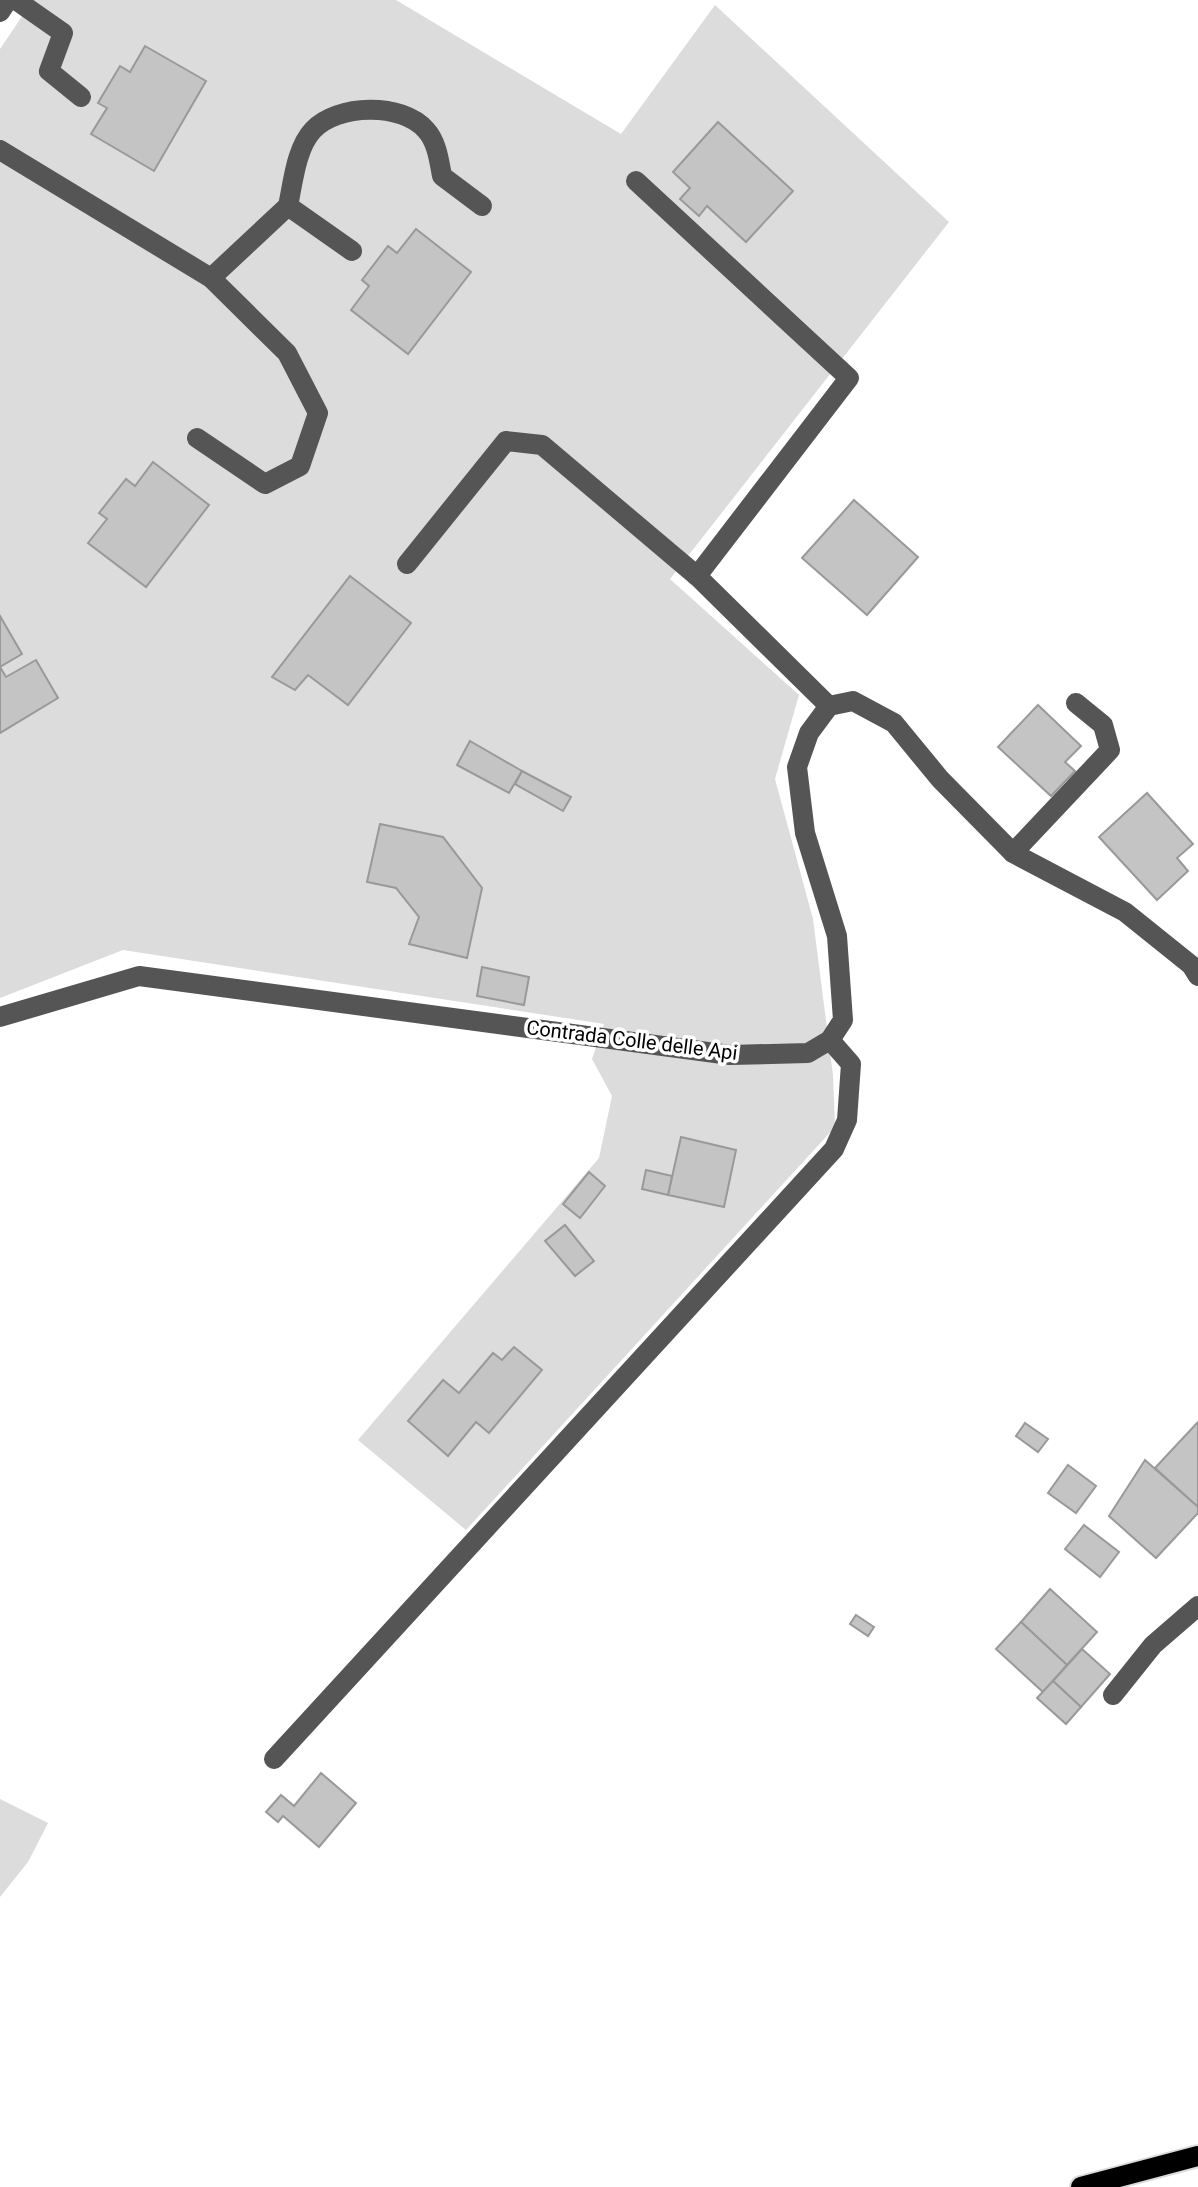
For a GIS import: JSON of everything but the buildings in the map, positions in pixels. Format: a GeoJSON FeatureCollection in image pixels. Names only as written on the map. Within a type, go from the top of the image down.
{"type":"FeatureCollection","features":[{"type":"Feature","properties":{"kind":"main road"},"geometry":{"type":"LineString","coordinates":[[1081,2187],[1198,2156]]}},
{"type":"Feature","properties":{"kind":"street"},"geometry":{"type":"LineString","coordinates":[[0,12],[8,0]]}},
{"type":"Feature","properties":{"kind":"street"},"geometry":{"type":"LineString","coordinates":[[16,0],[63,33],[49,71],[81,97]]}},
{"type":"Feature","properties":{"kind":"street"},"geometry":{"type":"LineString","coordinates":[[211,278],[288,206],[299,157],[310,132],[327,118],[349,109],[403,115],[426,129],[436,148],[442,176],[482,206]]}},
{"type":"Feature","properties":{"kind":"street"},"geometry":{"type":"LineString","coordinates":[[0,150],[211,278],[287,353],[318,413],[300,466],[265,484],[197,438]]}},
{"type":"Feature","properties":{"kind":"street"},"geometry":{"type":"LineString","coordinates":[[636,181],[849,378],[697,576]]}},
{"type":"Feature","properties":{"kind":"street"},"geometry":{"type":"LineString","coordinates":[[288,206],[352,251]]}},
{"type":"Feature","properties":{"kind":"street"},"geometry":{"type":"LineString","coordinates":[[407,564],[506,441],[542,445],[697,576],[829,706]]}},
{"type":"Feature","properties":{"kind":"street"},"geometry":{"type":"LineString","coordinates":[[274,1759],[834,1149],[847,1120],[851,1064],[830,1040],[843,1020],[837,936],[805,833],[797,767],[809,733],[829,706],[853,701],[894,723],[940,779],[1013,853],[1125,912],[1191,965],[1198,976]]}},
{"type":"Feature","properties":{"kind":"street"},"geometry":{"type":"LineString","coordinates":[[1013,853],[1110,750],[1103,725],[1076,703]]}},
{"type":"Feature","properties":{"kind":"street","name":"Contrada Colle delle Api"},"geometry":{"type":"LineString","coordinates":[[0,1017],[139,976],[730,1055],[808,1053],[830,1040]]}},
{"type":"Feature","properties":{"kind":"street"},"geometry":{"type":"LineString","coordinates":[[1113,1695],[1153,1645],[1198,1606]]}},
{"type":"Feature","properties":{"kind":"shaded area"},"geometry":{"type":"Polygon","coordinates":[[[33,0],[396,0],[621,134],[715,5],[949,222],[670,579],[799,695],[775,779],[813,919],[833,1075],[835,1127],[466,1530],[358,1440],[599,1158],[612,1096],[592,1059],[604,1024],[123,950],[0,998],[0,49],[33,0]]]}},
{"type":"Feature","properties":{"kind":"shaded area"},"geometry":{"type":"Polygon","coordinates":[[[0,1799],[48,1823],[28,1862],[0,1897],[0,1799]]]}}]}
